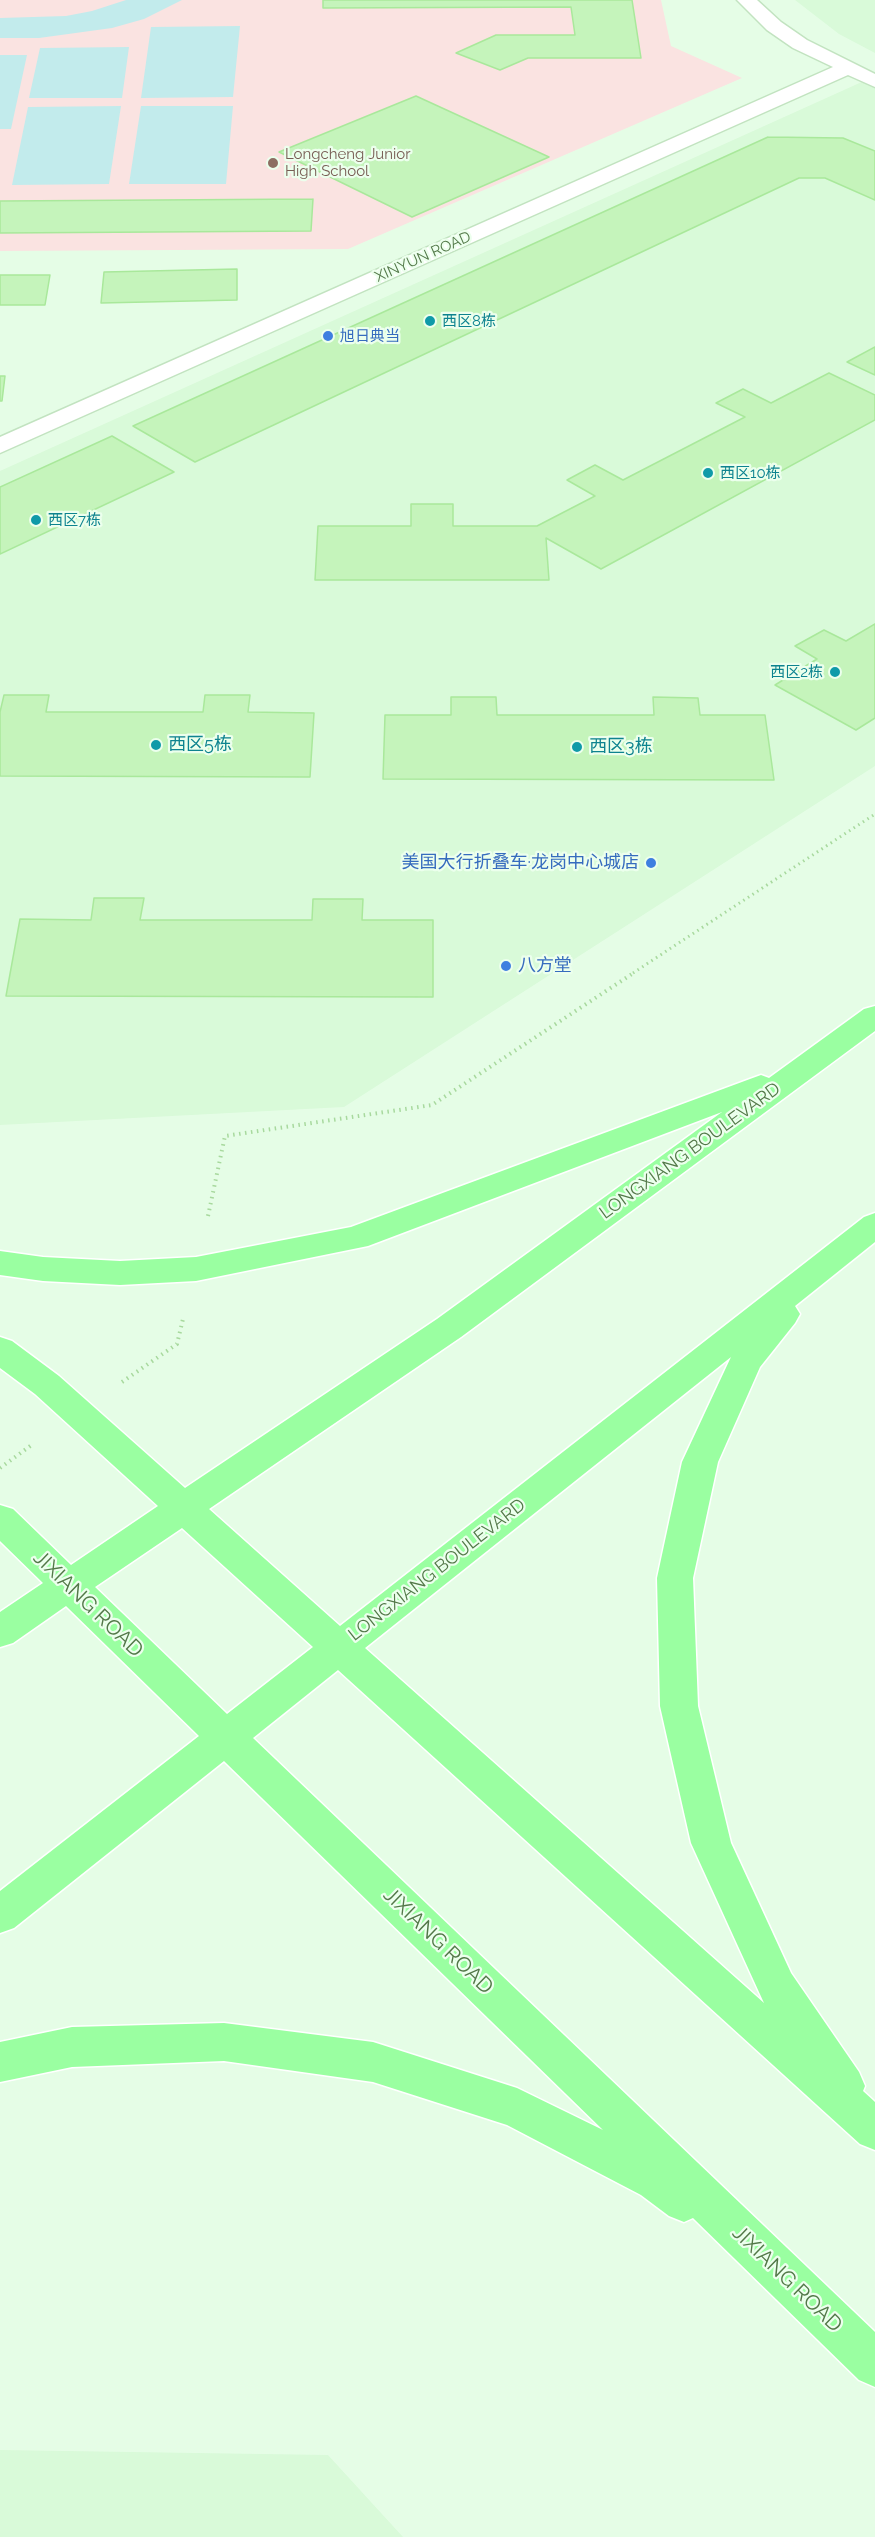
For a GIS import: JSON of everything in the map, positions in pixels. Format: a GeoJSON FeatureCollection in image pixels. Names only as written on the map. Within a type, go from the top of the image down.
{"type":"FeatureCollection","features":[{"type":"Feature","properties":{"kind":"main road","name":"LONGXIANG BOULEVARD"},"geometry":{"type":"LineString","coordinates":[[0,1632],[449,1328],[875,1016]]}},
{"type":"Feature","properties":{"kind":"main road"},"geometry":{"type":"LineString","coordinates":[[0,1263],[43,1269],[120,1273],[196,1269],[356,1238],[799,1071]]}},
{"type":"Feature","properties":{"kind":"main road","name":"LONGXIANG BOULEVARD"},"geometry":{"type":"LineString","coordinates":[[0,1915],[875,1225]]}},
{"type":"Feature","properties":{"kind":"main road"},"geometry":{"type":"LineString","coordinates":[[812,1274],[746,1361],[700,1462],[675,1578],[679,1706],[711,1843],[776,1986],[874,2130]]}},
{"type":"Feature","properties":{"kind":"main road"},"geometry":{"type":"LineString","coordinates":[[0,1350],[47,1385],[874,2130]]}},
{"type":"Feature","properties":{"kind":"main road","name":"JIXIANG ROAD"},"geometry":{"type":"LineString","coordinates":[[0,1519],[875,2364]]}},
{"type":"Feature","properties":{"kind":"main road"},"geometry":{"type":"LineString","coordinates":[[0,2062],[72,2047],[224,2042],[373,2062],[517,2108],[656,2180],[786,2278]]}},
{"type":"Feature","properties":{"kind":"street"},"geometry":{"type":"LineString","coordinates":[[746,0],[774,26],[800,44],[845,69],[875,81]]}},
{"type":"Feature","properties":{"kind":"street","name":"XINYUN ROAD"},"geometry":{"type":"LineString","coordinates":[[0,446],[845,69]]}},
{"type":"Feature","properties":{"kind":"path"},"geometry":{"type":"LineString","coordinates":[[0,1468],[177,1344],[225,1136],[432,1105],[875,814]]}},
{"type":"Feature","properties":{"kind":"shaded area","name":"Longcheng Junior High School"},"geometry":{"type":"Polygon","coordinates":[[[0,0],[661,0],[671,46],[742,78],[348,249],[0,251],[0,0]]]}},
{"type":"Feature","properties":{"kind":"shaded area"},"geometry":{"type":"Polygon","coordinates":[[[126,0],[182,0],[144,19],[112,28],[39,38],[0,38],[0,18],[66,16],[92,11],[126,0]]]}},
{"type":"Feature","properties":{"kind":"shaded area"},"geometry":{"type":"Polygon","coordinates":[[[795,0],[875,0],[875,53],[839,34],[795,0]]]}},
{"type":"Feature","properties":{"kind":"shaded area"},"geometry":{"type":"Polygon","coordinates":[[[240,26],[233,97],[141,98],[151,27],[240,26]]]}},
{"type":"Feature","properties":{"kind":"shaded area"},"geometry":{"type":"Polygon","coordinates":[[[129,47],[122,98],[29,98],[40,48],[129,47]]]}},
{"type":"Feature","properties":{"kind":"shaded area"},"geometry":{"type":"Polygon","coordinates":[[[0,55],[27,55],[11,129],[0,129],[0,55]]]}},
{"type":"Feature","properties":{"kind":"shaded area"},"geometry":{"type":"Polygon","coordinates":[[[875,76],[875,766],[344,1107],[0,1125],[0,471],[875,76]]]}},
{"type":"Feature","properties":{"kind":"shaded area"},"geometry":{"type":"Polygon","coordinates":[[[121,106],[109,184],[12,185],[28,107],[121,106]]]}},
{"type":"Feature","properties":{"kind":"shaded area"},"geometry":{"type":"Polygon","coordinates":[[[141,106],[233,106],[226,184],[129,184],[141,106]]]}},
{"type":"Feature","properties":{"kind":"shaded area"},"geometry":{"type":"Polygon","coordinates":[[[0,2450],[328,2455],[403,2537],[0,2537],[0,2450]]]}},
{"type":"Feature","properties":{"kind":"building"},"geometry":{"type":"Polygon","coordinates":[[[323,0],[632,0],[641,58],[528,58],[500,70],[456,53],[496,35],[575,35],[571,7],[323,8],[323,0]]]}},
{"type":"Feature","properties":{"kind":"building"},"geometry":{"type":"Polygon","coordinates":[[[416,96],[549,157],[412,217],[279,152],[416,96]]]}},
{"type":"Feature","properties":{"kind":"building","name":"西区8栋"},"geometry":{"type":"Polygon","coordinates":[[[768,137],[843,138],[875,151],[875,200],[825,178],[799,178],[195,462],[133,426],[768,137]]]}},
{"type":"Feature","properties":{"kind":"building"},"geometry":{"type":"Polygon","coordinates":[[[313,199],[311,231],[0,233],[0,201],[313,199]]]}},
{"type":"Feature","properties":{"kind":"building"},"geometry":{"type":"Polygon","coordinates":[[[237,269],[237,300],[101,303],[104,272],[237,269]]]}},
{"type":"Feature","properties":{"kind":"building"},"geometry":{"type":"Polygon","coordinates":[[[0,275],[50,275],[45,305],[0,305],[0,275]]]}},
{"type":"Feature","properties":{"kind":"building"},"geometry":{"type":"Polygon","coordinates":[[[875,347],[875,375],[847,362],[875,347]]]}},
{"type":"Feature","properties":{"kind":"building","name":"西区10栋"},"geometry":{"type":"Polygon","coordinates":[[[829,373],[875,395],[875,420],[601,569],[546,538],[549,580],[315,580],[318,526],[411,526],[411,504],[453,504],[453,526],[537,526],[595,496],[567,480],[595,465],[623,480],[745,417],[716,403],[743,389],[771,403],[829,373]]]}},
{"type":"Feature","properties":{"kind":"building"},"geometry":{"type":"Polygon","coordinates":[[[0,376],[5,376],[2,401],[0,401],[0,376]]]}},
{"type":"Feature","properties":{"kind":"building","name":"西区7栋"},"geometry":{"type":"Polygon","coordinates":[[[112,436],[174,472],[0,554],[0,487],[112,436]]]}},
{"type":"Feature","properties":{"kind":"building","name":"西区2栋"},"geometry":{"type":"Polygon","coordinates":[[[875,624],[875,718],[856,730],[775,685],[817,659],[795,646],[824,630],[846,641],[875,624]]]}},
{"type":"Feature","properties":{"kind":"building","name":"西区5栋"},"geometry":{"type":"Polygon","coordinates":[[[4,695],[49,695],[46,712],[203,712],[205,695],[250,695],[248,712],[314,713],[310,777],[0,776],[0,712],[4,695]]]}},
{"type":"Feature","properties":{"kind":"building","name":"西区3栋"},"geometry":{"type":"Polygon","coordinates":[[[451,697],[496,697],[497,715],[654,715],[653,697],[698,698],[700,715],[765,715],[774,780],[383,779],[385,715],[451,715],[451,697]]]}},
{"type":"Feature","properties":{"kind":"building"},"geometry":{"type":"Polygon","coordinates":[[[94,898],[144,898],[140,920],[312,920],[313,899],[363,899],[362,920],[433,920],[433,997],[6,996],[20,919],[91,920],[94,898]]]}},
{"type":"Feature","properties":{"kind":"place","name":"Longcheng Junior High School"},"geometry":{"type":"Point","coordinates":[273,163]}},
{"type":"Feature","properties":{"kind":"place","name":"西区8栋"},"geometry":{"type":"Point","coordinates":[430,321]}},
{"type":"Feature","properties":{"kind":"place","name":"旭日典当"},"geometry":{"type":"Point","coordinates":[328,336]}},
{"type":"Feature","properties":{"kind":"place","name":"西区10栋"},"geometry":{"type":"Point","coordinates":[708,473]}},
{"type":"Feature","properties":{"kind":"place","name":"西区7栋"},"geometry":{"type":"Point","coordinates":[36,520]}},
{"type":"Feature","properties":{"kind":"place","name":"西区2栋"},"geometry":{"type":"Point","coordinates":[835,672]}},
{"type":"Feature","properties":{"kind":"place","name":"西区5栋"},"geometry":{"type":"Point","coordinates":[156,745]}},
{"type":"Feature","properties":{"kind":"place","name":"西区3栋"},"geometry":{"type":"Point","coordinates":[577,747]}},
{"type":"Feature","properties":{"kind":"place","name":"美国大行折叠车·龙岗中心城店"},"geometry":{"type":"Point","coordinates":[651,863]}},
{"type":"Feature","properties":{"kind":"place","name":"八方堂"},"geometry":{"type":"Point","coordinates":[506,966]}}]}
